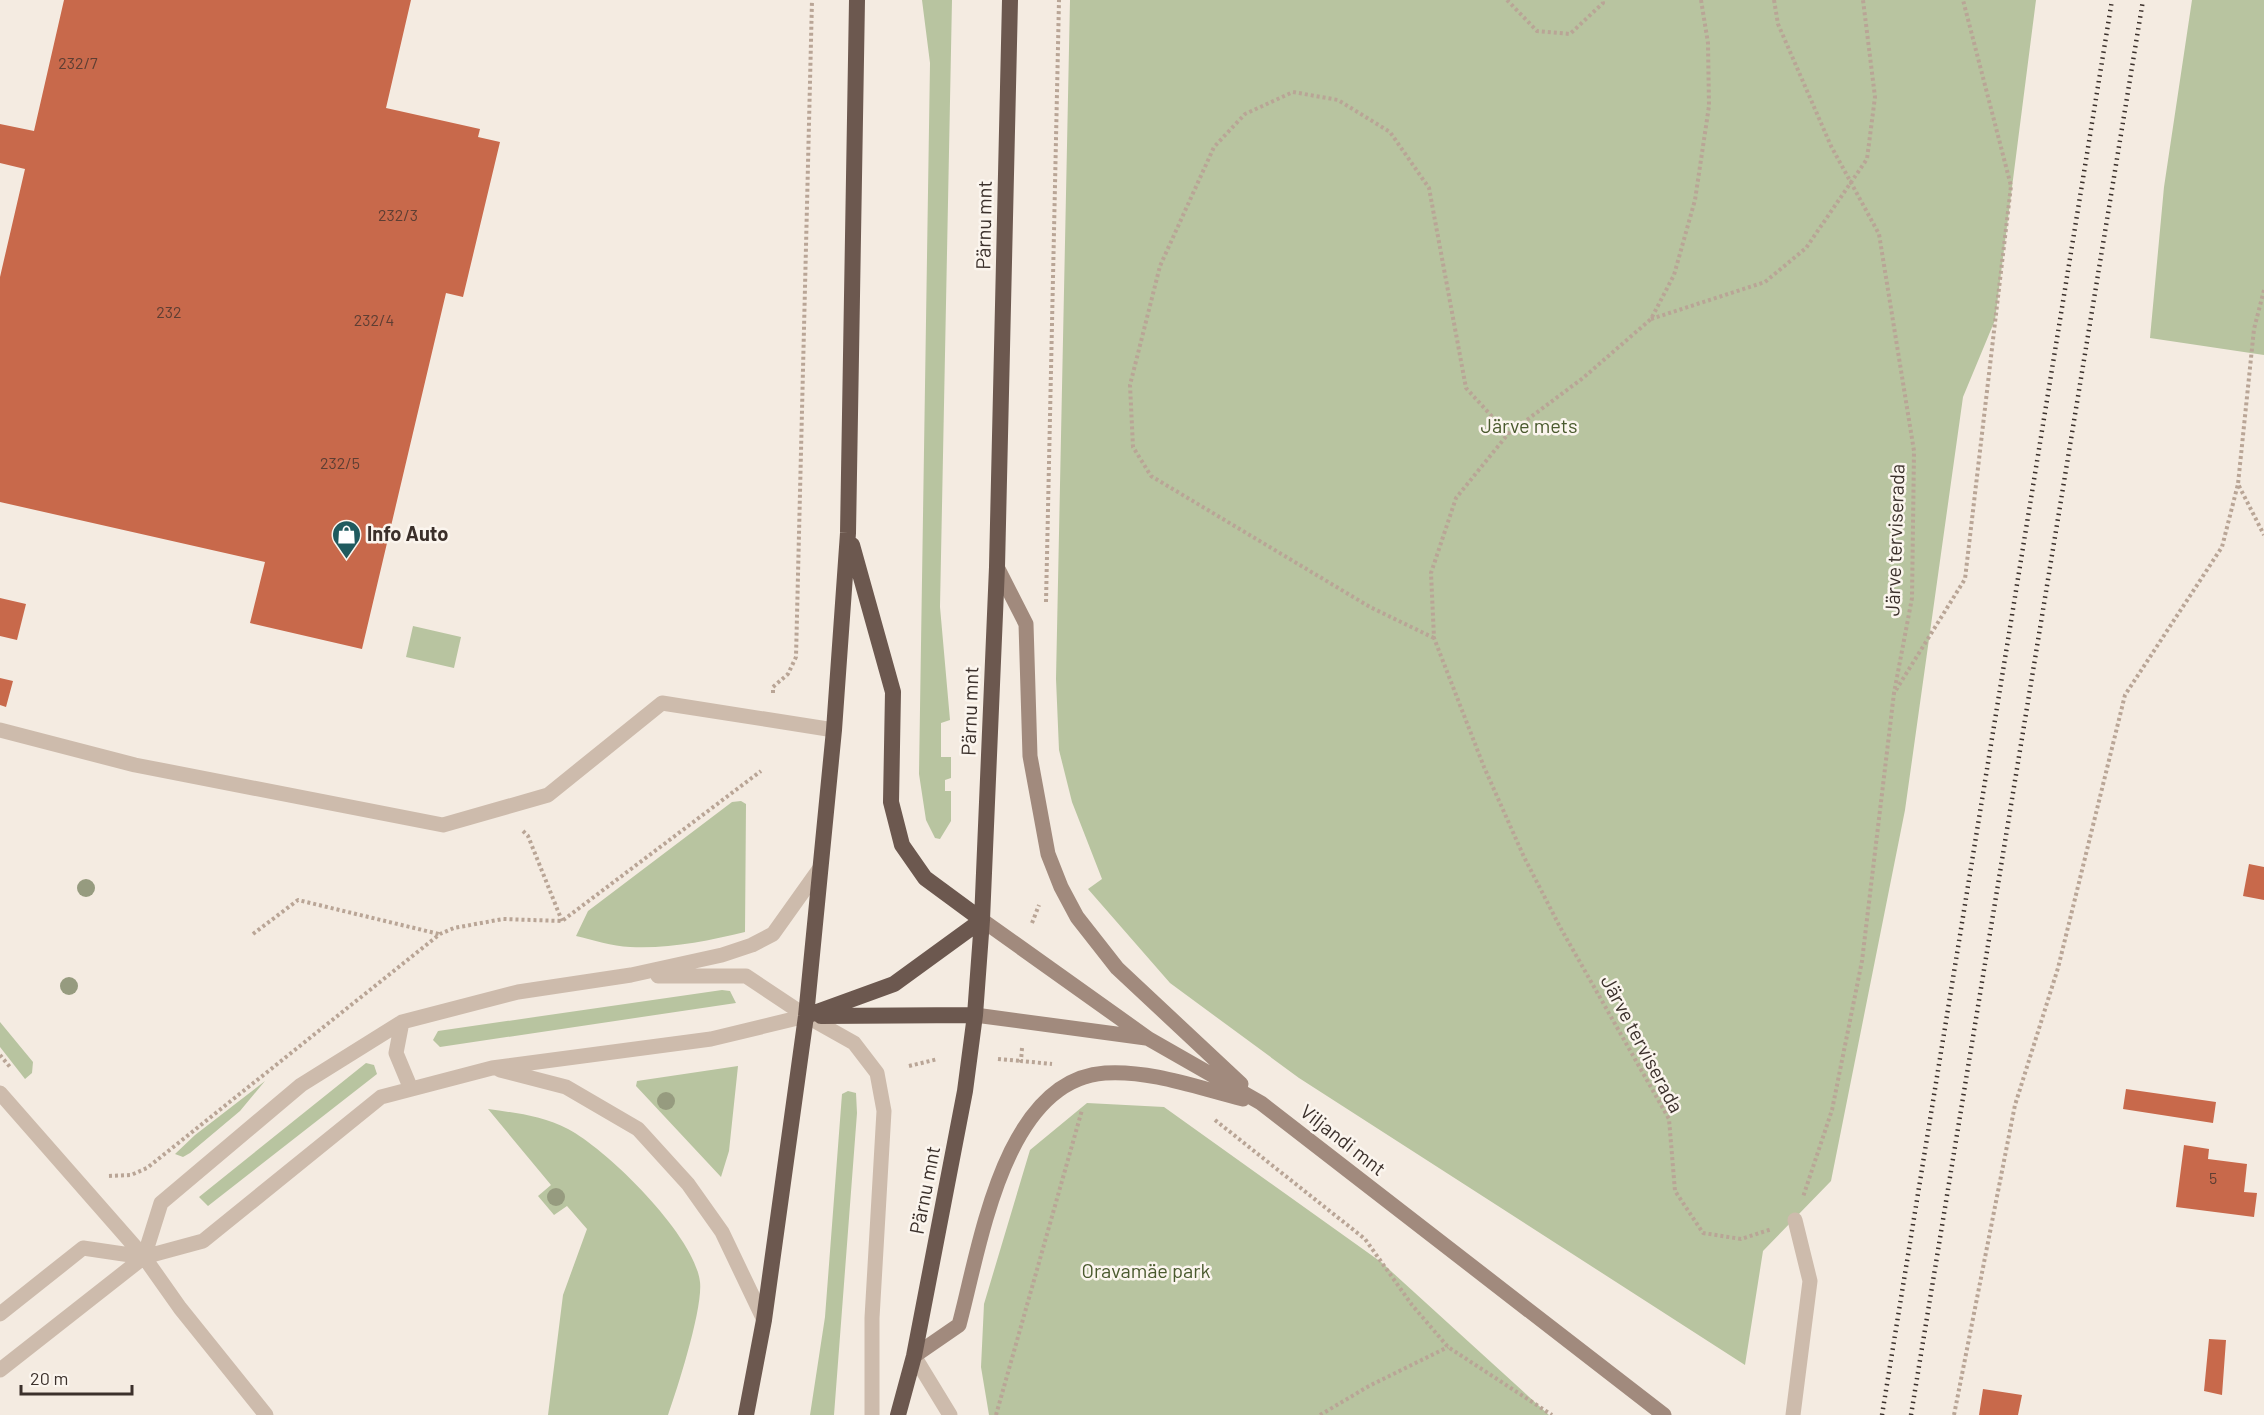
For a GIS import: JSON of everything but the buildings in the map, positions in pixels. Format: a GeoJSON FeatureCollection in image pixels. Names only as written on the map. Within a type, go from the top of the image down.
{"type":"FeatureCollection","features":[{"type":"Feature","properties":{"kind":"highway"},"geometry":{"type":"LineString","coordinates":[[744,1414],[764,1320],[806,1016],[834,730],[848,532],[857,0]]}},
{"type":"Feature","properties":{"kind":"highway","name":"Pärnu mnt"},"geometry":{"type":"LineString","coordinates":[[898,1415],[914,1356],[965,1091],[975,1015],[982,920],[997,567],[1010,0]]}},
{"type":"Feature","properties":{"kind":"highway"},"geometry":{"type":"LineString","coordinates":[[806,1016],[894,984],[982,920],[925,878],[902,845],[891,802],[893,692],[848,532]]}},
{"type":"Feature","properties":{"kind":"highway"},"geometry":{"type":"LineString","coordinates":[[806,1016],[975,1015]]}},
{"type":"Feature","properties":{"kind":"main road"},"geometry":{"type":"LineString","coordinates":[[997,567],[1026,624],[1029,756],[1048,854],[1061,887],[1077,917],[1117,968],[1261,1103]]}},
{"type":"Feature","properties":{"kind":"main road","name":"Viljandi mnt"},"geometry":{"type":"LineString","coordinates":[[982,920],[1149,1039],[1261,1103],[1664,1415]]}},
{"type":"Feature","properties":{"kind":"main road"},"geometry":{"type":"LineString","coordinates":[[975,1015],[1149,1039]]}},
{"type":"Feature","properties":{"kind":"main road"},"geometry":{"type":"LineString","coordinates":[[914,1356],[959,1325],[994,1193],[1014,1143],[1035,1112],[1068,1082],[1103,1073],[1145,1074],[1261,1103]]}},
{"type":"Feature","properties":{"kind":"lane"},"geometry":{"type":"LineString","coordinates":[[0,730],[135,765],[443,825],[548,795],[662,703],[834,730]]}},
{"type":"Feature","properties":{"kind":"lane"},"geometry":{"type":"LineString","coordinates":[[144,1257],[161,1203],[301,1085],[402,1022],[518,992],[631,975],[722,955],[773,934],[820,868]]}},
{"type":"Feature","properties":{"kind":"lane"},"geometry":{"type":"LineString","coordinates":[[631,975],[746,976],[806,1016],[854,1043],[877,1072],[884,1111],[872,1318],[872,1415]]}},
{"type":"Feature","properties":{"kind":"lane"},"geometry":{"type":"LineString","coordinates":[[0,1370],[144,1257],[203,1241],[381,1097],[492,1068],[711,1039],[806,1016]]}},
{"type":"Feature","properties":{"kind":"lane"},"geometry":{"type":"LineString","coordinates":[[402,1022],[396,1053],[411,1089]]}},
{"type":"Feature","properties":{"kind":"lane"},"geometry":{"type":"LineString","coordinates":[[492,1068],[566,1087],[638,1129],[688,1184],[722,1232],[764,1320]]}},
{"type":"Feature","properties":{"kind":"lane"},"geometry":{"type":"LineString","coordinates":[[0,1093],[144,1257],[180,1308],[266,1415]]}},
{"type":"Feature","properties":{"kind":"lane"},"geometry":{"type":"LineString","coordinates":[[1793,1415],[1810,1281],[1795,1220]]}},
{"type":"Feature","properties":{"kind":"lane"},"geometry":{"type":"LineString","coordinates":[[0,1314],[83,1248],[144,1257]]}},
{"type":"Feature","properties":{"kind":"lane"},"geometry":{"type":"LineString","coordinates":[[914,1356],[950,1415]]}},
{"type":"Feature","properties":{"kind":"path"},"geometry":{"type":"LineString","coordinates":[[768,719],[774,687],[788,674],[796,657],[812,0]]}},
{"type":"Feature","properties":{"kind":"path"},"geometry":{"type":"LineString","coordinates":[[1046,610],[1059,0]]}},
{"type":"Feature","properties":{"kind":"path"},"geometry":{"type":"LineString","coordinates":[[1507,0],[1537,31],[1570,34],[1603,3],[1602,0]]}},
{"type":"Feature","properties":{"kind":"path","name":"Järve terviserada"},"geometry":{"type":"LineString","coordinates":[[1701,0],[1708,43],[1709,106],[1695,200],[1674,275],[1651,320],[1583,378],[1508,434],[1456,498],[1431,573],[1434,638],[1484,767],[1524,857],[1560,927],[1669,1119],[1675,1191],[1702,1233],[1741,1239],[1795,1220],[1832,1110],[1862,962],[1894,693],[1912,598],[1914,451],[1880,234],[1831,146],[1778,24],[1774,0]]}},
{"type":"Feature","properties":{"kind":"path"},"geometry":{"type":"LineString","coordinates":[[1651,320],[1765,282],[1806,248],[1867,159],[1875,97],[1863,0]]}},
{"type":"Feature","properties":{"kind":"path"},"geometry":{"type":"LineString","coordinates":[[1894,693],[1965,579],[2011,186],[1963,0]]}},
{"type":"Feature","properties":{"kind":"path"},"geometry":{"type":"LineString","coordinates":[[1434,638],[1370,607],[1151,476],[1133,447],[1130,385],[1160,266],[1214,147],[1245,114],[1293,92],[1338,100],[1390,132],[1429,188],[1466,388],[1508,434]]}},
{"type":"Feature","properties":{"kind":"path"},"geometry":{"type":"LineString","coordinates":[[1954,1415],[2015,1105],[2058,968],[2125,695],[2222,547],[2238,484],[2254,329],[2264,290]]}},
{"type":"Feature","properties":{"kind":"path"},"geometry":{"type":"LineString","coordinates":[[2238,484],[2264,535]]}},
{"type":"Feature","properties":{"kind":"path"},"geometry":{"type":"LineString","coordinates":[[102,1174],[131,1175],[147,1168],[440,934],[454,928],[503,919],[562,921],[761,771]]}},
{"type":"Feature","properties":{"kind":"path"},"geometry":{"type":"LineString","coordinates":[[528,836],[562,921]]}},
{"type":"Feature","properties":{"kind":"path"},"geometry":{"type":"LineString","coordinates":[[253,934],[298,900],[440,934]]}},
{"type":"Feature","properties":{"kind":"path"},"geometry":{"type":"LineString","coordinates":[[1031,927],[1041,900]]}},
{"type":"Feature","properties":{"kind":"path"},"geometry":{"type":"LineString","coordinates":[[1021,1061],[1023,1039]]}},
{"type":"Feature","properties":{"kind":"path"},"geometry":{"type":"LineString","coordinates":[[0,1055],[14,1073]]}},
{"type":"Feature","properties":{"kind":"path"},"geometry":{"type":"LineString","coordinates":[[909,1066],[938,1059]]}},
{"type":"Feature","properties":{"kind":"path"},"geometry":{"type":"LineString","coordinates":[[998,1059],[1058,1064]]}},
{"type":"Feature","properties":{"kind":"path"},"geometry":{"type":"LineString","coordinates":[[996,1415],[1078,1116],[1086,1102]]}},
{"type":"Feature","properties":{"kind":"path"},"geometry":{"type":"LineString","coordinates":[[1206,1113],[1365,1239],[1412,1305],[1448,1347],[1552,1415]]}},
{"type":"Feature","properties":{"kind":"path"},"geometry":{"type":"LineString","coordinates":[[1320,1415],[1369,1386],[1448,1347]]}},
{"type":"Feature","properties":{"kind":"green space"},"geometry":{"type":"Polygon","coordinates":[[[922,0],[952,0],[940,607],[950,720],[941,723],[941,757],[951,757],[951,778],[945,780],[945,791],[951,791],[951,821],[940,839],[935,838],[926,820],[919,774],[930,63],[922,0]]]}},
{"type":"Feature","properties":{"kind":"green space","name":"Järve mets"},"geometry":{"type":"Polygon","coordinates":[[[1070,0],[2036,0],[1995,320],[1963,397],[1905,810],[1831,1181],[1763,1251],[1745,1365],[1299,1078],[1170,983],[1088,889],[1102,879],[1072,802],[1059,750],[1056,679],[1070,0]]]}},
{"type":"Feature","properties":{"kind":"green space"},"geometry":{"type":"Polygon","coordinates":[[[2192,0],[2264,0],[2264,355],[2150,338],[2164,187],[2192,0]]]}},
{"type":"Feature","properties":{"kind":"green space"},"geometry":{"type":"Polygon","coordinates":[[[413,626],[461,637],[454,668],[406,657],[413,626]]]}},
{"type":"Feature","properties":{"kind":"green space"},"geometry":{"type":"Polygon","coordinates":[[[741,801],[746,804],[745,932],[688,944],[659,947],[630,947],[576,936],[588,911],[732,802],[741,801]]]}},
{"type":"Feature","properties":{"kind":"green space"},"geometry":{"type":"Polygon","coordinates":[[[722,990],[730,991],[736,1003],[440,1047],[433,1040],[438,1031],[722,990]]]}},
{"type":"Feature","properties":{"kind":"green space"},"geometry":{"type":"Polygon","coordinates":[[[0,1022],[33,1062],[32,1073],[25,1079],[0,1047],[0,1022]]]}},
{"type":"Feature","properties":{"kind":"green space"},"geometry":{"type":"Polygon","coordinates":[[[366,1063],[374,1065],[377,1074],[208,1206],[199,1197],[366,1063]]]}},
{"type":"Feature","properties":{"kind":"green space"},"geometry":{"type":"Polygon","coordinates":[[[738,1066],[729,1151],[721,1177],[636,1086],[637,1081],[738,1066]]]}},
{"type":"Feature","properties":{"kind":"green space"},"geometry":{"type":"Polygon","coordinates":[[[265,1081],[240,1111],[190,1153],[183,1157],[175,1154],[195,1135],[265,1081]]]}},
{"type":"Feature","properties":{"kind":"green space"},"geometry":{"type":"Polygon","coordinates":[[[848,1091],[856,1093],[857,1113],[834,1415],[810,1415],[825,1317],[842,1094],[848,1091]]]}},
{"type":"Feature","properties":{"kind":"green space","name":"Oravamäe park"},"geometry":{"type":"Polygon","coordinates":[[[1087,1103],[1164,1107],[1381,1262],[1549,1415],[989,1415],[981,1367],[984,1304],[1030,1150],[1087,1103]]]}},
{"type":"Feature","properties":{"kind":"green space"},"geometry":{"type":"Polygon","coordinates":[[[488,1109],[549,1121],[585,1140],[605,1155],[647,1196],[683,1242],[695,1263],[700,1282],[700,1294],[689,1348],[668,1415],[548,1415],[563,1295],[587,1229],[567,1206],[554,1215],[538,1196],[551,1185],[488,1109]]]}},
{"type":"Feature","properties":{"kind":"railway"},"geometry":{"type":"LineString","coordinates":[[1882,1415],[2112,0]]}},
{"type":"Feature","properties":{"kind":"railway"},"geometry":{"type":"LineString","coordinates":[[1911,1415],[2143,0]]}},
{"type":"Feature","properties":{"kind":"place","name":"Info Auto"},"geometry":{"type":"Point","coordinates":[346,560]}}]}
